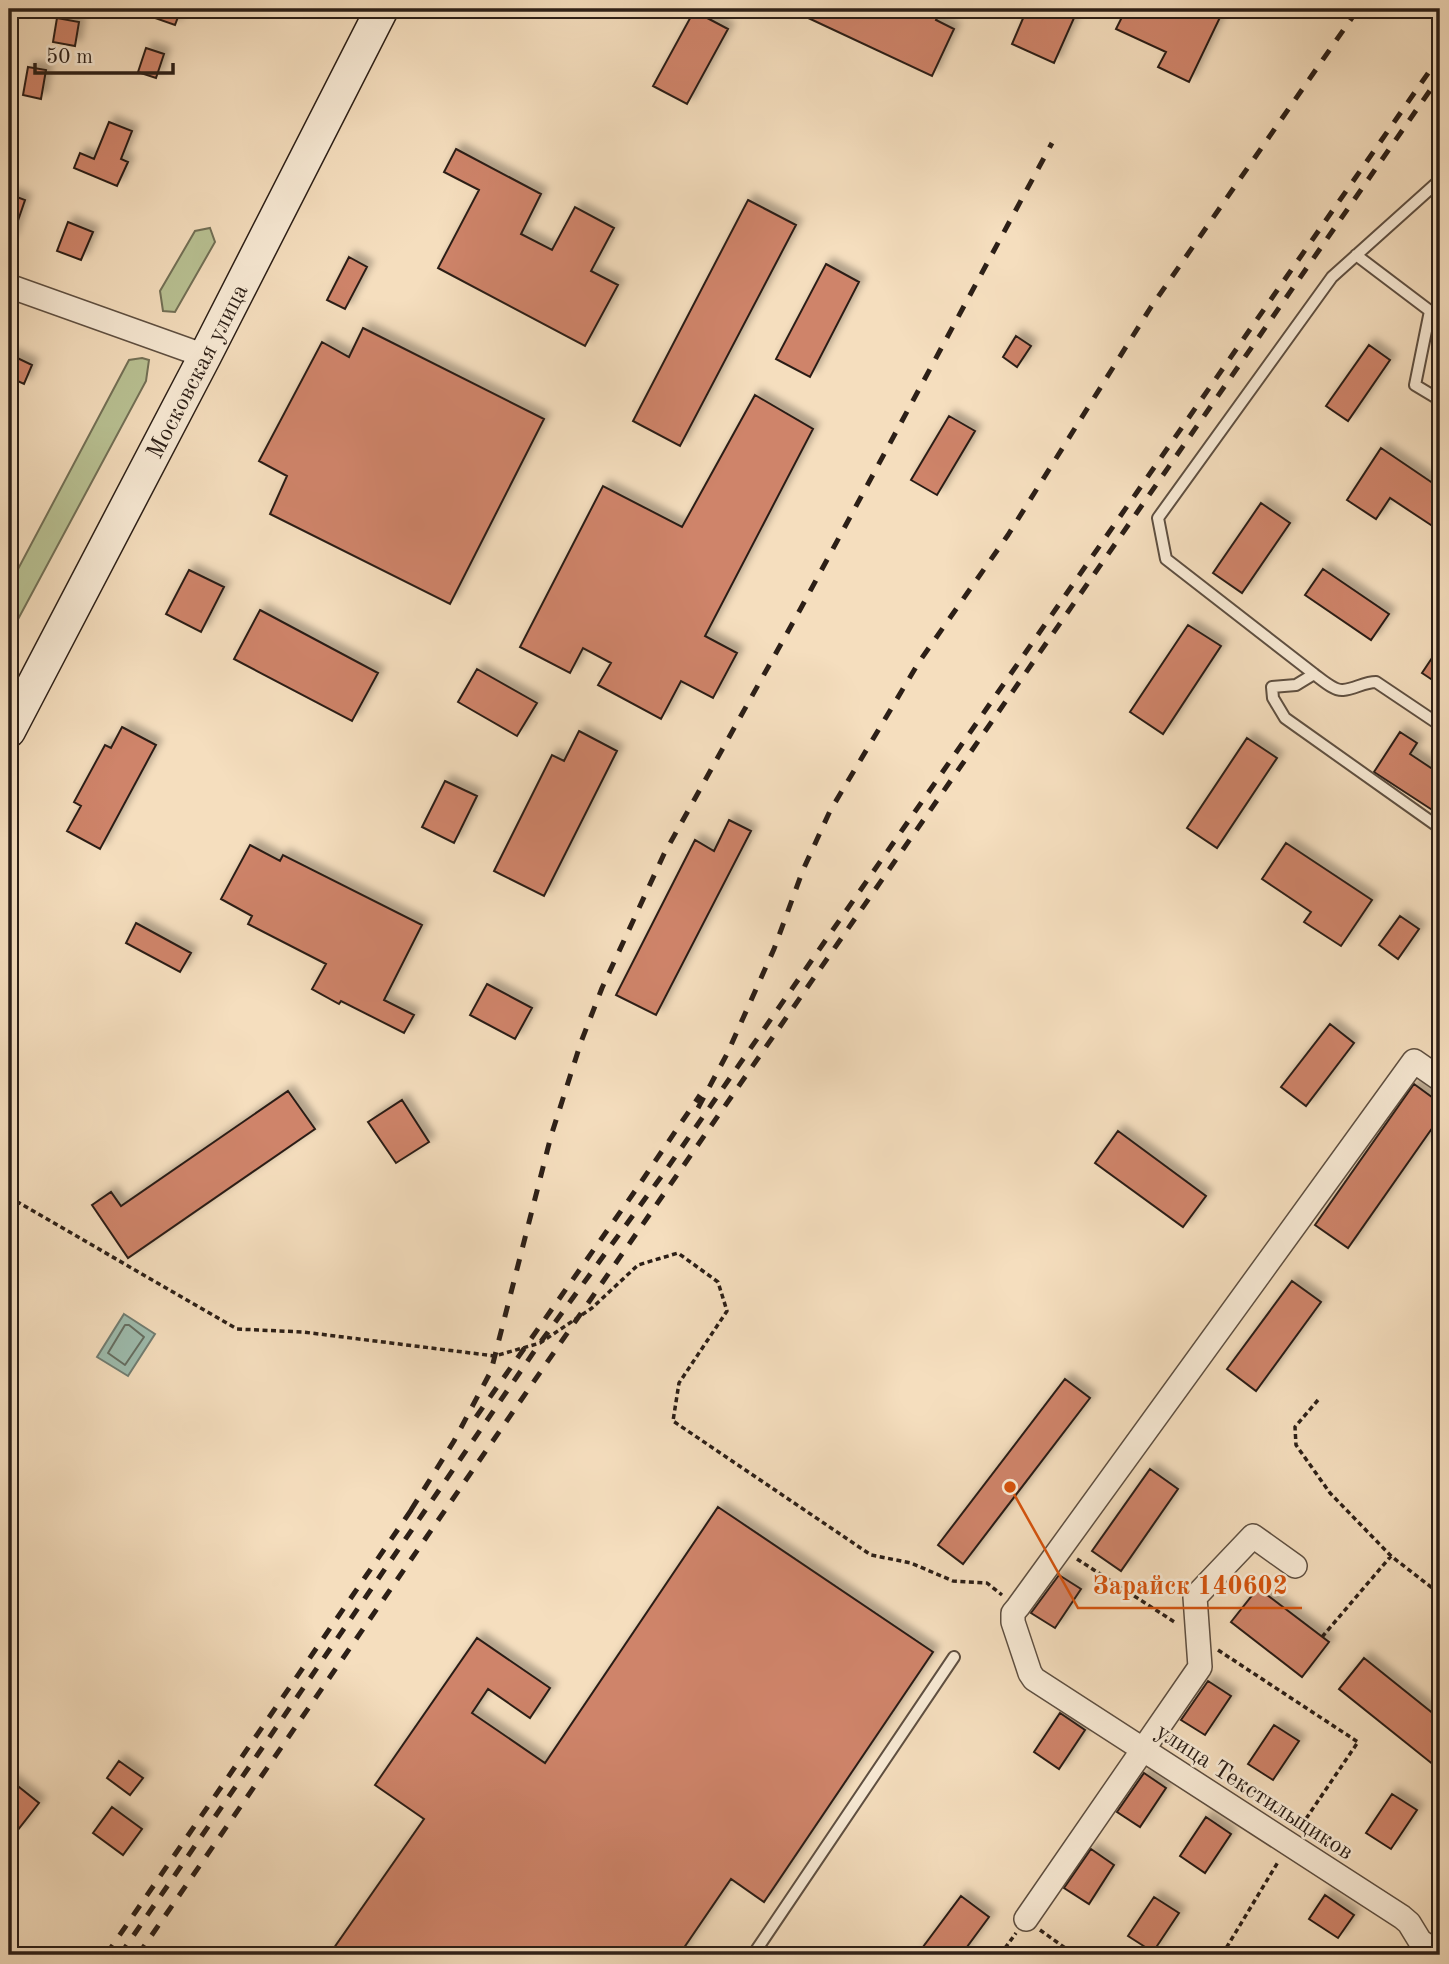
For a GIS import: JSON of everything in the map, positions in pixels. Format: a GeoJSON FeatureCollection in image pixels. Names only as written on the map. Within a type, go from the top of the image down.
{"type":"FeatureCollection","features":[{"type":"Feature","properties":{"kind":"main road","name":"Московская улица"},"geometry":{"type":"LineString","coordinates":[[11,719],[205,356],[382,9]]}},
{"type":"Feature","properties":{"kind":"street"},"geometry":{"type":"LineString","coordinates":[[9,286],[205,356]]}},
{"type":"Feature","properties":{"kind":"street"},"geometry":{"type":"LineString","coordinates":[[1018,1607],[1414,1061],[1440,1079]]}},
{"type":"Feature","properties":{"kind":"street"},"geometry":{"type":"LineString","coordinates":[[1026,1919],[1200,1667],[1195,1597],[1253,1536],[1295,1566]]}},
{"type":"Feature","properties":{"kind":"street","name":"улица Текстильщиков"},"geometry":{"type":"LineString","coordinates":[[1018,1607],[1013,1613],[1013,1622],[1034,1679],[1402,1917],[1420,1941],[1440,1955]]}},
{"type":"Feature","properties":{"kind":"lane"},"geometry":{"type":"LineString","coordinates":[[1440,180],[1332,277],[1158,518],[1166,559],[1314,674],[1343,691],[1376,682],[1440,725]]}},
{"type":"Feature","properties":{"kind":"lane"},"geometry":{"type":"LineString","coordinates":[[1356,255],[1430,311],[1415,385],[1440,400]]}},
{"type":"Feature","properties":{"kind":"lane"},"geometry":{"type":"LineString","coordinates":[[1314,674],[1296,685],[1272,687],[1273,698],[1285,718],[1440,828]]}},
{"type":"Feature","properties":{"kind":"lane"},"geometry":{"type":"LineString","coordinates":[[753,1955],[954,1657]]}},
{"type":"Feature","properties":{"kind":"path"},"geometry":{"type":"LineString","coordinates":[[9,1197],[237,1329],[303,1332],[495,1356],[540,1343],[593,1308],[638,1265],[678,1253],[718,1282],[727,1311],[679,1383],[673,1421],[871,1555],[911,1563],[953,1581],[987,1583],[1018,1607]]}},
{"type":"Feature","properties":{"kind":"path"},"geometry":{"type":"LineString","coordinates":[[1318,1400],[1295,1427],[1296,1445],[1330,1493],[1391,1556],[1440,1594]]}},
{"type":"Feature","properties":{"kind":"path"},"geometry":{"type":"LineString","coordinates":[[1060,1548],[1358,1742],[1289,1844],[1222,1955]]}},
{"type":"Feature","properties":{"kind":"path"},"geometry":{"type":"LineString","coordinates":[[1322,1637],[1391,1556]]}},
{"type":"Feature","properties":{"kind":"green space"},"geometry":{"type":"Polygon","coordinates":[[[210,228],[215,242],[175,312],[163,311],[160,291],[195,231],[210,228]]]}},
{"type":"Feature","properties":{"kind":"green space"},"geometry":{"type":"Polygon","coordinates":[[[129,360],[149,360],[146,381],[9,636],[9,586],[129,360]]]}},
{"type":"Feature","properties":{"kind":"water"},"geometry":{"type":"Polygon","coordinates":[[[124,1314],[155,1334],[128,1376],[97,1357],[124,1314]]]}},
{"type":"Feature","properties":{"kind":"building"},"geometry":{"type":"Polygon","coordinates":[[[181,9],[175,25],[135,11],[181,9]]]}},
{"type":"Feature","properties":{"kind":"building"},"geometry":{"type":"Polygon","coordinates":[[[789,9],[941,9],[936,20],[954,29],[932,76],[789,9]]]}},
{"type":"Feature","properties":{"kind":"building"},"geometry":{"type":"Polygon","coordinates":[[[1027,9],[1078,9],[1054,63],[1012,44],[1027,9]]]}},
{"type":"Feature","properties":{"kind":"building"},"geometry":{"type":"Polygon","coordinates":[[[1126,9],[1224,9],[1189,82],[1158,67],[1166,52],[1116,29],[1126,9]]]}},
{"type":"Feature","properties":{"kind":"building"},"geometry":{"type":"Polygon","coordinates":[[[694,11],[728,29],[687,104],[653,86],[694,11]]]}},
{"type":"Feature","properties":{"kind":"building"},"geometry":{"type":"Polygon","coordinates":[[[57,18],[79,22],[75,46],[53,42],[57,18]]]}},
{"type":"Feature","properties":{"kind":"building"},"geometry":{"type":"Polygon","coordinates":[[[146,48],[164,54],[156,78],[138,72],[146,48]]]}},
{"type":"Feature","properties":{"kind":"building"},"geometry":{"type":"Polygon","coordinates":[[[28,67],[46,70],[41,99],[23,95],[28,67]]]}},
{"type":"Feature","properties":{"kind":"building"},"geometry":{"type":"Polygon","coordinates":[[[109,122],[132,131],[121,159],[128,162],[117,186],[74,168],[80,153],[94,159],[109,122]]]}},
{"type":"Feature","properties":{"kind":"building"},"geometry":{"type":"Polygon","coordinates":[[[456,149],[541,194],[521,234],[552,250],[575,207],[614,228],[591,271],[618,285],[585,346],[438,268],[479,190],[444,172],[456,149]]]}},
{"type":"Feature","properties":{"kind":"building"},"geometry":{"type":"Polygon","coordinates":[[[9,194],[25,200],[11,241],[9,241],[9,194]]]}},
{"type":"Feature","properties":{"kind":"building"},"geometry":{"type":"Polygon","coordinates":[[[748,200],[796,225],[680,446],[633,421],[748,200]]]}},
{"type":"Feature","properties":{"kind":"building"},"geometry":{"type":"Polygon","coordinates":[[[68,222],[93,232],[81,260],[57,251],[68,222]]]}},
{"type":"Feature","properties":{"kind":"building"},"geometry":{"type":"Polygon","coordinates":[[[349,257],[367,267],[345,309],[327,300],[349,257]]]}},
{"type":"Feature","properties":{"kind":"building"},"geometry":{"type":"Polygon","coordinates":[[[826,264],[859,282],[810,377],[776,359],[826,264]]]}},
{"type":"Feature","properties":{"kind":"building"},"geometry":{"type":"Polygon","coordinates":[[[363,328],[544,419],[450,604],[270,514],[287,476],[259,461],[322,342],[349,357],[363,328]]]}},
{"type":"Feature","properties":{"kind":"building"},"geometry":{"type":"Polygon","coordinates":[[[1016,336],[1031,346],[1017,367],[1003,357],[1016,336]]]}},
{"type":"Feature","properties":{"kind":"building"},"geometry":{"type":"Polygon","coordinates":[[[1369,345],[1390,360],[1348,421],[1326,406],[1369,345]]]}},
{"type":"Feature","properties":{"kind":"building"},"geometry":{"type":"Polygon","coordinates":[[[9,354],[32,365],[24,384],[9,377],[9,354]]]}},
{"type":"Feature","properties":{"kind":"building"},"geometry":{"type":"Polygon","coordinates":[[[755,395],[813,429],[705,636],[737,653],[713,698],[681,681],[661,719],[598,685],[611,663],[583,648],[570,673],[520,647],[603,486],[682,527],[755,395]]]}},
{"type":"Feature","properties":{"kind":"building"},"geometry":{"type":"Polygon","coordinates":[[[949,416],[975,431],[937,495],[911,480],[949,416]]]}},
{"type":"Feature","properties":{"kind":"building"},"geometry":{"type":"Polygon","coordinates":[[[1381,448],[1440,488],[1440,531],[1390,498],[1376,519],[1347,500],[1381,448]]]}},
{"type":"Feature","properties":{"kind":"building"},"geometry":{"type":"Polygon","coordinates":[[[1261,503],[1290,523],[1242,593],[1213,573],[1261,503]]]}},
{"type":"Feature","properties":{"kind":"building"},"geometry":{"type":"Polygon","coordinates":[[[1323,569],[1389,614],[1371,640],[1305,595],[1323,569]]]}},
{"type":"Feature","properties":{"kind":"building"},"geometry":{"type":"Polygon","coordinates":[[[189,570],[224,587],[201,632],[166,614],[189,570]]]}},
{"type":"Feature","properties":{"kind":"building"},"geometry":{"type":"Polygon","coordinates":[[[260,610],[378,673],[352,721],[234,659],[260,610]]]}},
{"type":"Feature","properties":{"kind":"building"},"geometry":{"type":"Polygon","coordinates":[[[1188,625],[1221,646],[1163,734],[1130,712],[1188,625]]]}},
{"type":"Feature","properties":{"kind":"building"},"geometry":{"type":"Polygon","coordinates":[[[1440,646],[1440,685],[1422,673],[1440,646]]]}},
{"type":"Feature","properties":{"kind":"building"},"geometry":{"type":"Polygon","coordinates":[[[477,669],[537,703],[517,736],[458,702],[477,669]]]}},
{"type":"Feature","properties":{"kind":"building"},"geometry":{"type":"Polygon","coordinates":[[[122,727],[156,745],[100,849],[67,831],[81,806],[74,802],[105,745],[111,748],[122,727]]]}},
{"type":"Feature","properties":{"kind":"building"},"geometry":{"type":"Polygon","coordinates":[[[579,731],[617,751],[544,896],[494,871],[552,755],[564,761],[579,731]]]}},
{"type":"Feature","properties":{"kind":"building"},"geometry":{"type":"Polygon","coordinates":[[[1400,732],[1417,743],[1410,754],[1440,774],[1440,815],[1374,772],[1400,732]]]}},
{"type":"Feature","properties":{"kind":"building"},"geometry":{"type":"Polygon","coordinates":[[[1247,738],[1277,758],[1217,848],[1187,828],[1247,738]]]}},
{"type":"Feature","properties":{"kind":"building"},"geometry":{"type":"Polygon","coordinates":[[[445,781],[477,796],[454,843],[422,827],[445,781]]]}},
{"type":"Feature","properties":{"kind":"building"},"geometry":{"type":"Polygon","coordinates":[[[729,820],[751,831],[656,1015],[616,995],[695,840],[714,851],[729,820]]]}},
{"type":"Feature","properties":{"kind":"building"},"geometry":{"type":"Polygon","coordinates":[[[1286,843],[1372,900],[1341,946],[1304,922],[1311,912],[1262,879],[1286,843]]]}},
{"type":"Feature","properties":{"kind":"building"},"geometry":{"type":"Polygon","coordinates":[[[250,845],[280,861],[283,855],[422,925],[384,1000],[414,1015],[404,1033],[312,989],[326,964],[248,924],[252,916],[221,899],[250,845]]]}},
{"type":"Feature","properties":{"kind":"building"},"geometry":{"type":"Polygon","coordinates":[[[1400,916],[1419,929],[1398,959],[1379,945],[1400,916]]]}},
{"type":"Feature","properties":{"kind":"building"},"geometry":{"type":"Polygon","coordinates":[[[136,923],[191,953],[180,972],[126,943],[136,923]]]}},
{"type":"Feature","properties":{"kind":"building"},"geometry":{"type":"Polygon","coordinates":[[[487,984],[532,1008],[515,1039],[470,1015],[487,984]]]}},
{"type":"Feature","properties":{"kind":"building"},"geometry":{"type":"Polygon","coordinates":[[[1330,1024],[1354,1043],[1306,1106],[1281,1087],[1330,1024]]]}},
{"type":"Feature","properties":{"kind":"building"},"geometry":{"type":"Polygon","coordinates":[[[1414,1084],[1440,1103],[1440,1117],[1348,1248],[1315,1225],[1414,1084]]]}},
{"type":"Feature","properties":{"kind":"building"},"geometry":{"type":"Polygon","coordinates":[[[288,1091],[315,1129],[128,1258],[92,1205],[111,1192],[121,1206],[288,1091]]]}},
{"type":"Feature","properties":{"kind":"building"},"geometry":{"type":"Polygon","coordinates":[[[402,1100],[429,1142],[396,1163],[368,1122],[402,1100]]]}},
{"type":"Feature","properties":{"kind":"building"},"geometry":{"type":"Polygon","coordinates":[[[1118,1131],[1206,1196],[1183,1227],[1095,1163],[1118,1131]]]}},
{"type":"Feature","properties":{"kind":"building"},"geometry":{"type":"Polygon","coordinates":[[[1292,1281],[1321,1302],[1256,1391],[1227,1369],[1292,1281]]]}},
{"type":"Feature","properties":{"kind":"building"},"geometry":{"type":"Polygon","coordinates":[[[1065,1379],[1090,1398],[963,1564],[938,1545],[1065,1379]]]}},
{"type":"Feature","properties":{"kind":"building"},"geometry":{"type":"Polygon","coordinates":[[[1150,1469],[1178,1489],[1121,1571],[1092,1551],[1150,1469]]]}},
{"type":"Feature","properties":{"kind":"building"},"geometry":{"type":"Polygon","coordinates":[[[718,1507],[933,1652],[764,1902],[731,1879],[679,1955],[329,1955],[424,1819],[375,1785],[477,1638],[550,1688],[530,1718],[488,1689],[472,1713],[545,1763],[718,1507]]]}},
{"type":"Feature","properties":{"kind":"building"},"geometry":{"type":"Polygon","coordinates":[[[1059,1575],[1081,1589],[1055,1628],[1031,1613],[1059,1575]]]}},
{"type":"Feature","properties":{"kind":"building"},"geometry":{"type":"Polygon","coordinates":[[[1258,1588],[1329,1642],[1302,1677],[1231,1622],[1258,1588]]]}},
{"type":"Feature","properties":{"kind":"building"},"geometry":{"type":"Polygon","coordinates":[[[1364,1658],[1440,1719],[1440,1770],[1339,1689],[1364,1658]]]}},
{"type":"Feature","properties":{"kind":"building"},"geometry":{"type":"Polygon","coordinates":[[[1208,1681],[1231,1696],[1205,1735],[1181,1720],[1208,1681]]]}},
{"type":"Feature","properties":{"kind":"building"},"geometry":{"type":"Polygon","coordinates":[[[1060,1713],[1085,1730],[1059,1769],[1034,1752],[1060,1713]]]}},
{"type":"Feature","properties":{"kind":"building"},"geometry":{"type":"Polygon","coordinates":[[[1274,1725],[1299,1741],[1273,1780],[1248,1764],[1274,1725]]]}},
{"type":"Feature","properties":{"kind":"building"},"geometry":{"type":"Polygon","coordinates":[[[119,1761],[143,1778],[130,1795],[107,1778],[119,1761]]]}},
{"type":"Feature","properties":{"kind":"building"},"geometry":{"type":"Polygon","coordinates":[[[1144,1773],[1166,1788],[1140,1827],[1117,1812],[1144,1773]]]}},
{"type":"Feature","properties":{"kind":"building"},"geometry":{"type":"Polygon","coordinates":[[[9,1779],[39,1803],[17,1831],[9,1824],[9,1779]]]}},
{"type":"Feature","properties":{"kind":"building"},"geometry":{"type":"Polygon","coordinates":[[[1392,1794],[1417,1810],[1391,1849],[1366,1833],[1392,1794]]]}},
{"type":"Feature","properties":{"kind":"building"},"geometry":{"type":"Polygon","coordinates":[[[112,1807],[142,1829],[123,1855],[93,1833],[112,1807]]]}},
{"type":"Feature","properties":{"kind":"building"},"geometry":{"type":"Polygon","coordinates":[[[1206,1817],[1231,1834],[1205,1873],[1180,1856],[1206,1817]]]}},
{"type":"Feature","properties":{"kind":"building"},"geometry":{"type":"Polygon","coordinates":[[[1091,1849],[1114,1865],[1089,1904],[1064,1888],[1091,1849]]]}},
{"type":"Feature","properties":{"kind":"building"},"geometry":{"type":"Polygon","coordinates":[[[1325,1895],[1354,1915],[1338,1938],[1309,1919],[1325,1895]]]}},
{"type":"Feature","properties":{"kind":"building"},"geometry":{"type":"Polygon","coordinates":[[[961,1896],[989,1917],[961,1955],[917,1955],[961,1896]]]}},
{"type":"Feature","properties":{"kind":"building"},"geometry":{"type":"Polygon","coordinates":[[[1154,1897],[1179,1913],[1153,1952],[1128,1936],[1154,1897]]]}},
{"type":"Feature","properties":{"kind":"railway"},"geometry":{"type":"LineString","coordinates":[[698,1108],[727,1054],[774,949],[803,870],[830,811],[919,662],[1008,535],[1151,307],[1358,9]]}},
{"type":"Feature","properties":{"kind":"railway"},"geometry":{"type":"LineString","coordinates":[[120,1955],[540,1343],[666,1170],[1440,56]]}},
{"type":"Feature","properties":{"kind":"railway"},"geometry":{"type":"LineString","coordinates":[[138,1955],[1440,76]]}},
{"type":"Feature","properties":{"kind":"railway"},"geometry":{"type":"LineString","coordinates":[[411,1510],[454,1441],[491,1371],[551,1136],[581,1042],[602,988],[664,854],[801,608],[1052,143]]}},
{"type":"Feature","properties":{"kind":"railway"},"geometry":{"type":"LineString","coordinates":[[476,1417],[700,1095]]}},
{"type":"Feature","properties":{"kind":"railway"},"geometry":{"type":"LineString","coordinates":[[106,1955],[416,1503]]}},
{"type":"Feature","properties":{"kind":"place","name":"Зарайск 140602"},"geometry":{"type":"Point","coordinates":[1010,1487]}}]}
